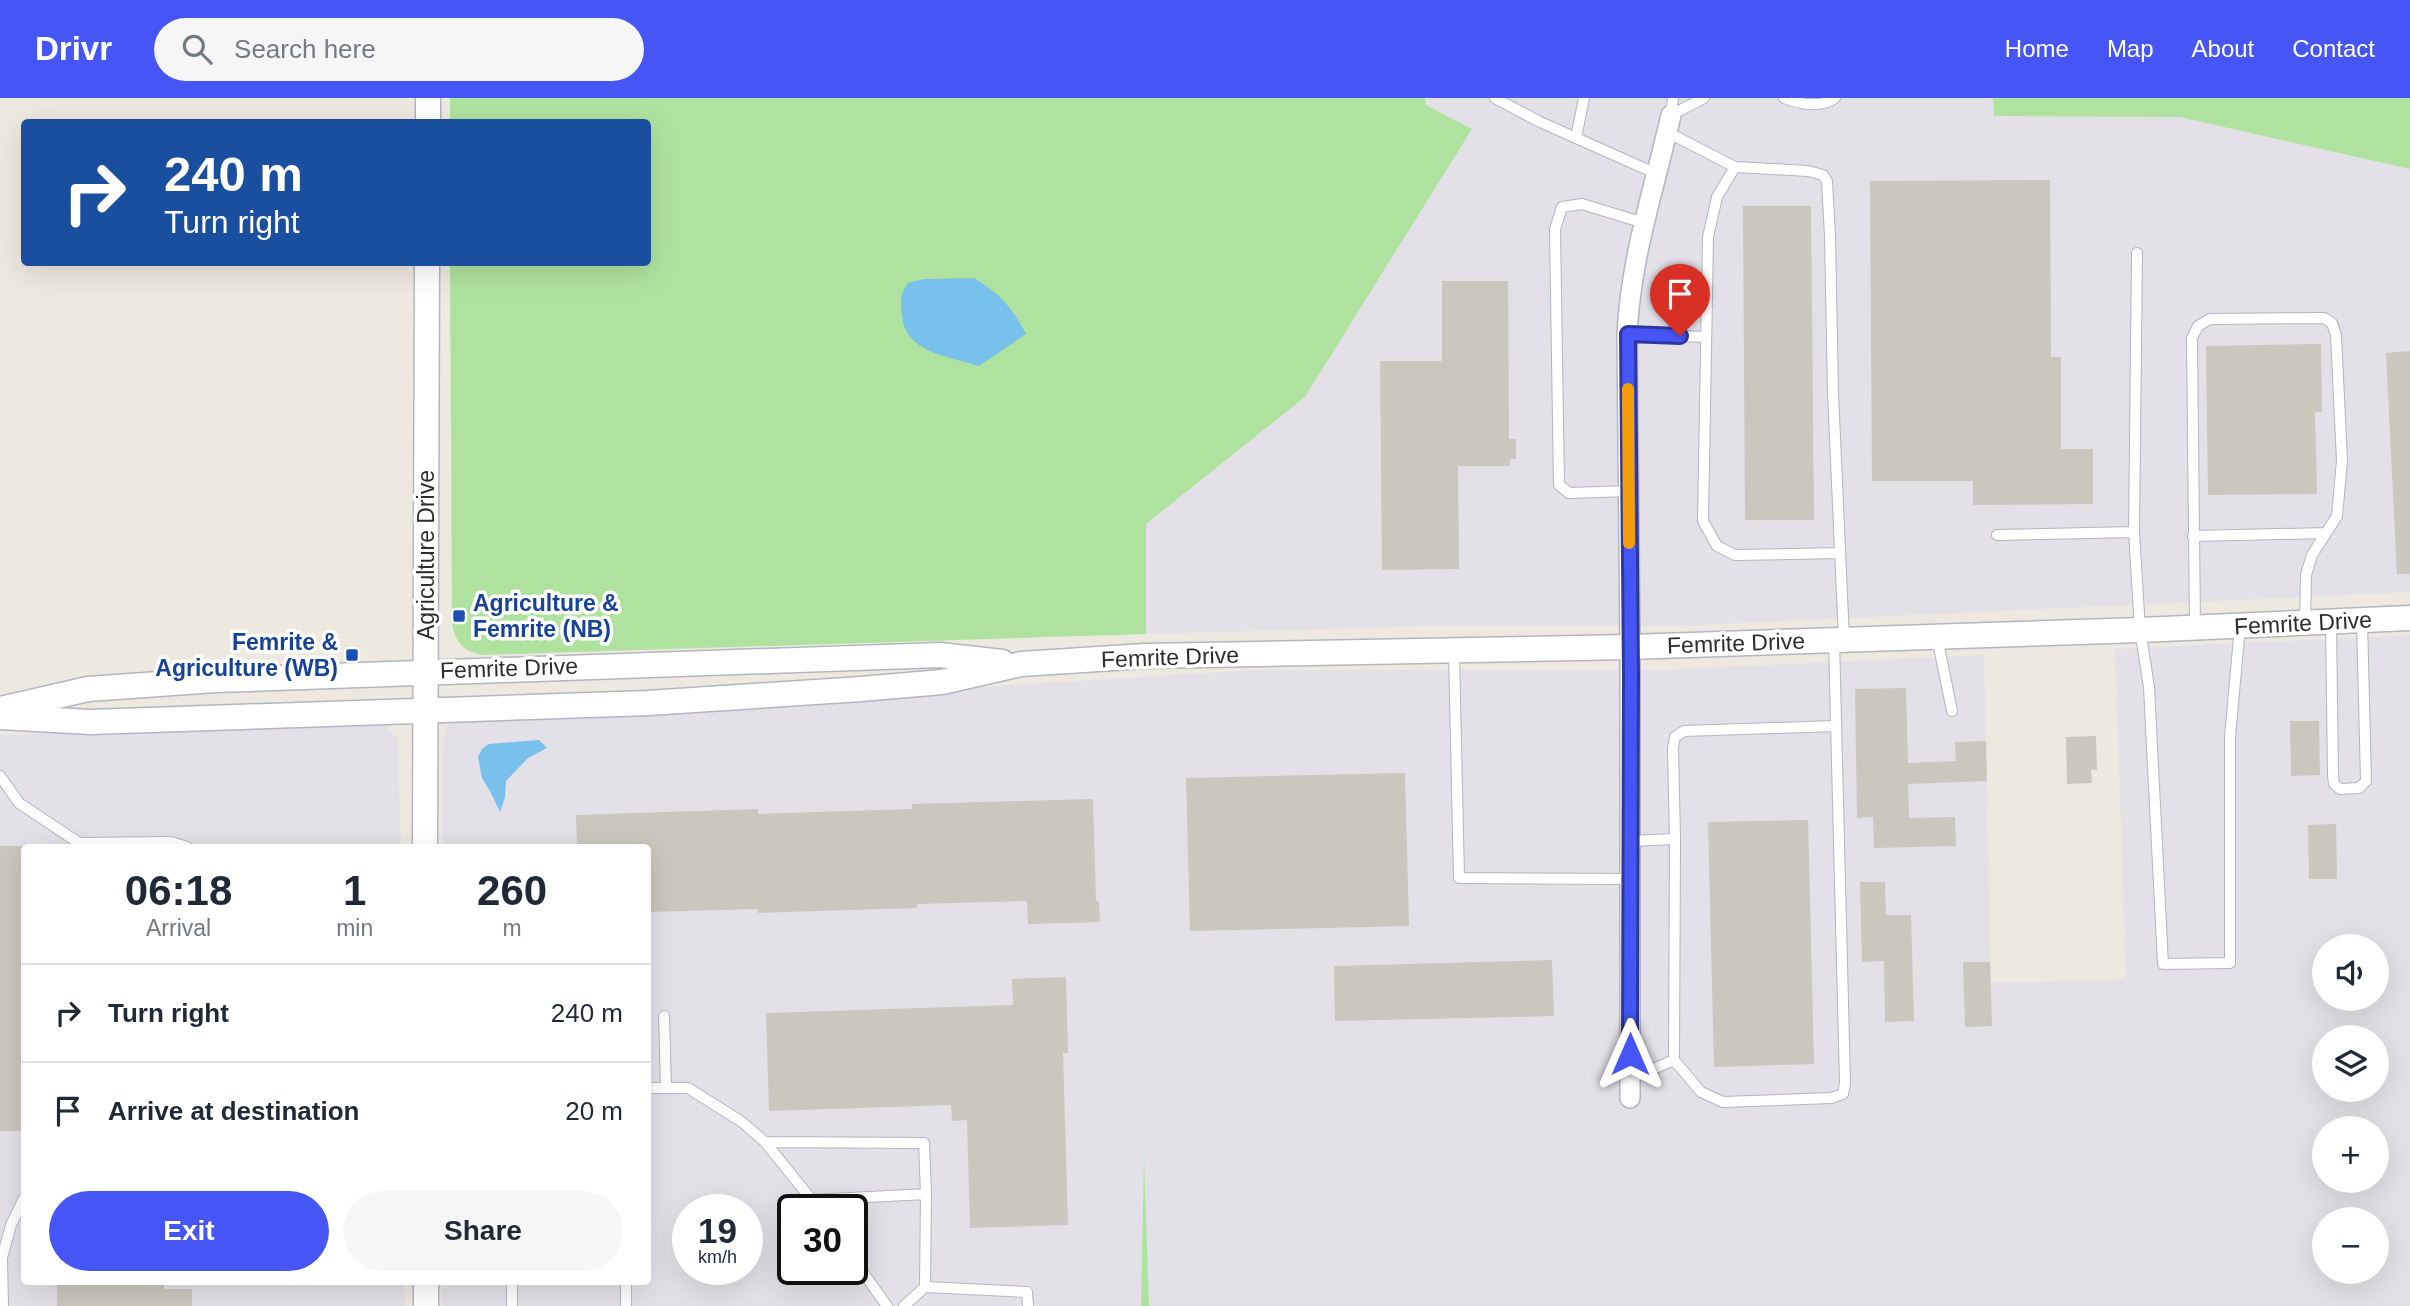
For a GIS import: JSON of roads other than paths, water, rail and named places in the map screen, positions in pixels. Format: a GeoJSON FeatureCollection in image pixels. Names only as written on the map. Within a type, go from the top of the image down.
{"type":"FeatureCollection","features":[{"type":"Feature","properties":{"kind":"street"},"geometry":{"type":"LineString","coordinates":[[428,98],[428,119]]}},
{"type":"Feature","properties":{"kind":"street"},"geometry":{"type":"LineString","coordinates":[[1630,1088],[1629,295],[1636,253],[1670,115]]}},
{"type":"Feature","properties":{"kind":"street","name":"Agriculture Drive"},"geometry":{"type":"LineString","coordinates":[[425,844],[427,266]]}},
{"type":"Feature","properties":{"kind":"street","name":"Femrite Drive"},"geometry":{"type":"LineString","coordinates":[[0,717],[91,722],[648,703],[942,682],[1021,664],[1146,656],[1630,648],[2410,618]]}},
{"type":"Feature","properties":{"kind":"street","name":"Femrite Drive"},"geometry":{"type":"LineString","coordinates":[[0,709],[88,689],[216,680],[940,655],[1021,664]]}},
{"type":"Feature","properties":{"kind":"street"},"geometry":{"type":"LineString","coordinates":[[426,1285],[426,1306]]}},
{"type":"Feature","properties":{"kind":"lane"},"geometry":{"type":"LineString","coordinates":[[1495,98],[1538,121],[1657,174]]}},
{"type":"Feature","properties":{"kind":"lane"},"geometry":{"type":"LineString","coordinates":[[1576,138],[1584,98]]}},
{"type":"Feature","properties":{"kind":"lane"},"geometry":{"type":"LineString","coordinates":[[1704,98],[1670,115],[1735,167],[1808,171],[1823,175],[1827,181],[1840,553],[1835,726],[1845,1083],[1843,1094],[1831,1098],[1723,1102],[1701,1092],[1674,1060],[1675,737],[1684,731],[1835,726]]}},
{"type":"Feature","properties":{"kind":"lane"},"geometry":{"type":"LineString","coordinates":[[1784,98],[1804,106],[1831,102],[1835,98]]}},
{"type":"Feature","properties":{"kind":"lane"},"geometry":{"type":"LineString","coordinates":[[1735,167],[1717,197],[1708,237],[1703,521],[1717,546],[1735,555],[1840,553]]}},
{"type":"Feature","properties":{"kind":"lane"},"geometry":{"type":"LineString","coordinates":[[1629,491],[1569,493],[1559,485],[1555,229],[1562,207],[1582,204],[1644,223]]}},
{"type":"Feature","properties":{"kind":"lane"},"geometry":{"type":"LineString","coordinates":[[2137,253],[2134,532],[2140,630],[2149,687],[2163,964],[2230,963],[2230,737],[2240,626]]}},
{"type":"Feature","properties":{"kind":"lane"},"geometry":{"type":"LineString","coordinates":[[2195,628],[2192,338],[2198,326],[2210,319],[2324,318],[2332,323],[2336,335],[2342,461],[2337,516],[2312,555],[2306,575],[2305,623]]}},
{"type":"Feature","properties":{"kind":"lane"},"geometry":{"type":"LineString","coordinates":[[1628,334],[1706,337]]}},
{"type":"Feature","properties":{"kind":"lane"},"geometry":{"type":"LineString","coordinates":[[1997,535],[2134,532]]}},
{"type":"Feature","properties":{"kind":"lane"},"geometry":{"type":"LineString","coordinates":[[2193,536],[2326,534]]}},
{"type":"Feature","properties":{"kind":"lane"},"geometry":{"type":"LineString","coordinates":[[2331,622],[2333,775],[2334,784],[2340,789],[2359,788],[2365,781],[2362,621]]}},
{"type":"Feature","properties":{"kind":"lane"},"geometry":{"type":"LineString","coordinates":[[1937,637],[1952,711]]}},
{"type":"Feature","properties":{"kind":"lane"},"geometry":{"type":"LineString","coordinates":[[1454,650],[1459,878],[1631,878]]}},
{"type":"Feature","properties":{"kind":"lane"},"geometry":{"type":"LineString","coordinates":[[0,776],[19,803],[79,843],[177,844]]}},
{"type":"Feature","properties":{"kind":"lane"},"geometry":{"type":"LineString","coordinates":[[1631,841],[1675,839]]}},
{"type":"Feature","properties":{"kind":"lane"},"geometry":{"type":"LineString","coordinates":[[664,1016],[666,1088]]}},
{"type":"Feature","properties":{"kind":"lane"},"geometry":{"type":"LineString","coordinates":[[1630,1088],[1674,1060]]}},
{"type":"Feature","properties":{"kind":"lane"},"geometry":{"type":"LineString","coordinates":[[651,1088],[688,1088],[742,1122],[765,1142],[807,1194]]}},
{"type":"Feature","properties":{"kind":"lane"},"geometry":{"type":"LineString","coordinates":[[765,1142],[924,1143],[925,1287]]}},
{"type":"Feature","properties":{"kind":"lane"},"geometry":{"type":"LineString","coordinates":[[868,1197],[926,1194]]}},
{"type":"Feature","properties":{"kind":"lane"},"geometry":{"type":"LineString","coordinates":[[3,1306],[2,1258],[11,1225],[21,1204]]}},
{"type":"Feature","properties":{"kind":"lane"},"geometry":{"type":"LineString","coordinates":[[868,1279],[887,1306]]}},
{"type":"Feature","properties":{"kind":"lane"},"geometry":{"type":"LineString","coordinates":[[512,1285],[512,1306]]}},
{"type":"Feature","properties":{"kind":"lane"},"geometry":{"type":"LineString","coordinates":[[626,1285],[626,1306]]}},
{"type":"Feature","properties":{"kind":"lane"},"geometry":{"type":"LineString","coordinates":[[904,1306],[925,1287],[1027,1292],[1028,1306]]}},
{"type":"Feature","properties":{"kind":"water"},"geometry":{"type":"Polygon","coordinates":[[[974,278],[1004,302],[1026,334],[979,366],[930,351],[920,345],[911,338],[905,328],[901,306],[902,295],[908,283],[924,279],[974,278]]]}},
{"type":"Feature","properties":{"kind":"water"},"geometry":{"type":"Polygon","coordinates":[[[539,740],[547,748],[528,758],[506,781],[500,812],[482,778],[478,757],[482,749],[489,744],[539,740]]]}},
{"type":"Feature","properties":{"kind":"place","name":"Agriculture & Femrite (NB)"},"geometry":{"type":"Point","coordinates":[459,616]}},
{"type":"Feature","properties":{"kind":"place","name":"Femrite & Agriculture (WB)"},"geometry":{"type":"Point","coordinates":[352,655]}}]}
